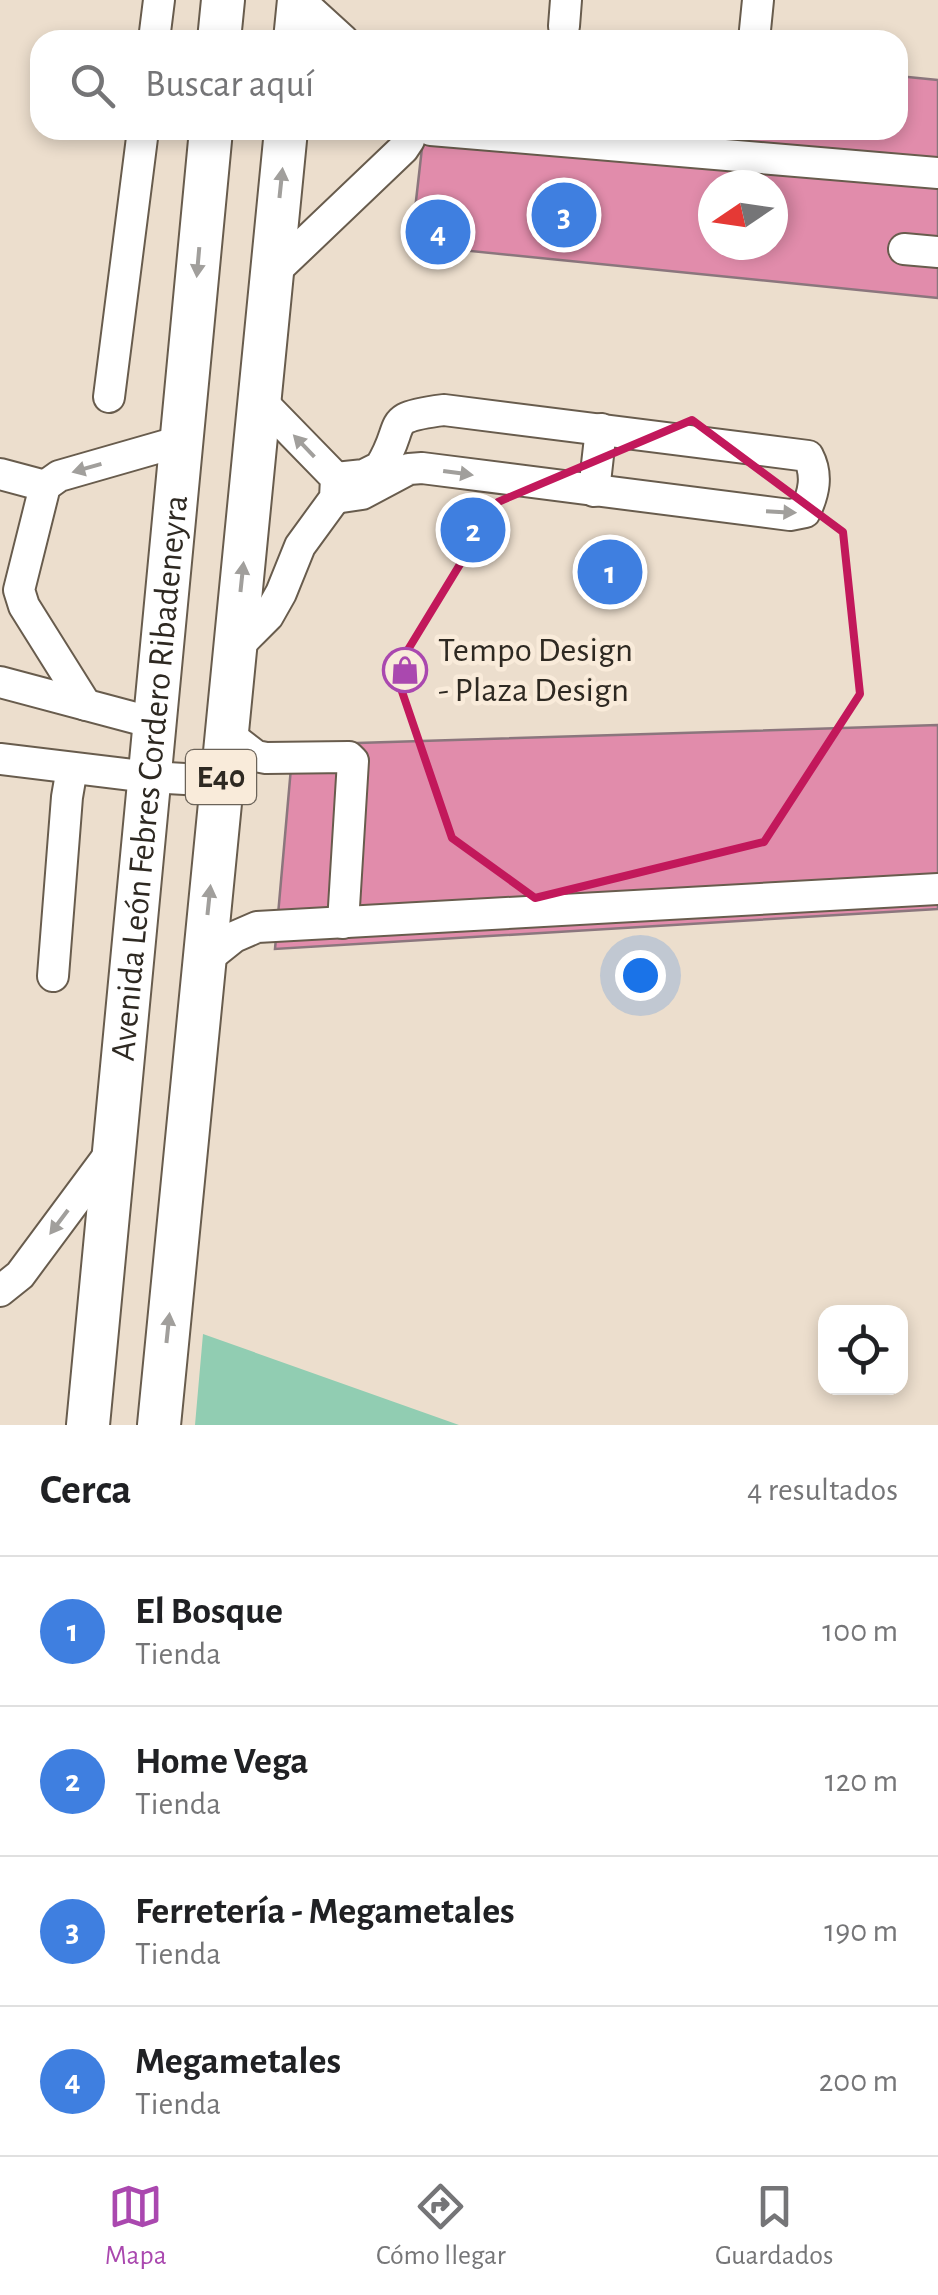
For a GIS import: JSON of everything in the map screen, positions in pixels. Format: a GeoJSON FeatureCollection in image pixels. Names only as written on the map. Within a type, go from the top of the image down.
{"type":"FeatureCollection","features":[{"type":"Feature","properties":{"kind":"highway"},"geometry":{"type":"LineString","coordinates":[[221,30],[223,0]]}},
{"type":"Feature","properties":{"kind":"highway"},"geometry":{"type":"LineString","coordinates":[[296,30],[299,0]]}},
{"type":"Feature","properties":{"kind":"highway","name":"Avenida León Febres Cordero Ribadeneyra"},"geometry":{"type":"LineString","coordinates":[[88,1425],[210,140]]}},
{"type":"Feature","properties":{"kind":"highway","name":"Avenida León Febres Cordero Ribadeneyra"},"geometry":{"type":"LineString","coordinates":[[159,1425],[285,140]]}},
{"type":"Feature","properties":{"kind":"street"},"geometry":{"type":"LineString","coordinates":[[155,30],[159,0]]}},
{"type":"Feature","properties":{"kind":"street"},"geometry":{"type":"LineString","coordinates":[[299,0],[333,30]]}},
{"type":"Feature","properties":{"kind":"street"},"geometry":{"type":"LineString","coordinates":[[755,30],[758,0]]}},
{"type":"Feature","properties":{"kind":"street"},"geometry":{"type":"LineString","coordinates":[[110,397],[141,140]]}},
{"type":"Feature","properties":{"kind":"street"},"geometry":{"type":"LineString","coordinates":[[272,274],[410,140]]}},
{"type":"Feature","properties":{"kind":"street"},"geometry":{"type":"LineString","coordinates":[[549,140],[938,173]]}},
{"type":"Feature","properties":{"kind":"street"},"geometry":{"type":"LineString","coordinates":[[904,249],[938,252]]}},
{"type":"Feature","properties":{"kind":"street"},"geometry":{"type":"LineString","coordinates":[[259,399],[335,488],[362,494],[389,468],[402,418],[444,410],[808,456],[815,469],[812,497],[805,512],[790,515],[422,468],[389,468]]}},
{"type":"Feature","properties":{"kind":"street"},"geometry":{"type":"LineString","coordinates":[[594,491],[600,430]]}},
{"type":"Feature","properties":{"kind":"street"},"geometry":{"type":"LineString","coordinates":[[86,705],[10,585],[45,486],[59,476],[181,441]]}},
{"type":"Feature","properties":{"kind":"street"},"geometry":{"type":"LineString","coordinates":[[0,474],[45,486]]}},
{"type":"Feature","properties":{"kind":"street"},"geometry":{"type":"LineString","coordinates":[[235,649],[268,616],[300,546],[335,488]]}},
{"type":"Feature","properties":{"kind":"street"},"geometry":{"type":"LineString","coordinates":[[0,682],[154,723]]}},
{"type":"Feature","properties":{"kind":"street"},"geometry":{"type":"LineString","coordinates":[[226,733],[256,756],[349,757],[353,761],[343,923]]}},
{"type":"Feature","properties":{"kind":"street"},"geometry":{"type":"LineString","coordinates":[[0,759],[149,777],[221,781]]}},
{"type":"Feature","properties":{"kind":"street"},"geometry":{"type":"LineString","coordinates":[[54,976],[72,768]]}},
{"type":"Feature","properties":{"kind":"street"},"geometry":{"type":"LineString","coordinates":[[204,961],[234,937],[257,927],[938,889]]}},
{"type":"Feature","properties":{"kind":"street"},"geometry":{"type":"LineString","coordinates":[[0,1291],[20,1274],[114,1148]]}},
{"type":"Feature","properties":{"kind":"highlighted area"},"geometry":{"type":"Polygon","coordinates":[[[692,420],[843,532],[860,694],[764,842],[535,898],[452,838],[395,671],[498,502],[692,420]]]}},
{"type":"Feature","properties":{"kind":"green space"},"geometry":{"type":"Polygon","coordinates":[[[203,1334],[459,1425],[195,1425],[203,1334]]]}},
{"type":"Feature","properties":{"kind":"building"},"geometry":{"type":"Polygon","coordinates":[[[908,77],[938,80],[938,298],[411,245],[423,140],[908,140],[908,77]]]}},
{"type":"Feature","properties":{"kind":"building"},"geometry":{"type":"Polygon","coordinates":[[[938,725],[938,909],[275,949],[293,745],[938,725]]]}},
{"type":"Feature","properties":{"kind":"place","name":"Ferretería - Megametales"},"geometry":{"type":"Point","coordinates":[564,215]}},
{"type":"Feature","properties":{"kind":"place","name":"Megametales"},"geometry":{"type":"Point","coordinates":[438,232]}},
{"type":"Feature","properties":{"kind":"place","name":"Home Vega"},"geometry":{"type":"Point","coordinates":[473,530]}},
{"type":"Feature","properties":{"kind":"place","name":"El Bosque"},"geometry":{"type":"Point","coordinates":[610,572]}},
{"type":"Feature","properties":{"kind":"place","name":"Tempo Design - Plaza Design"},"geometry":{"type":"Point","coordinates":[405,670]}}]}
